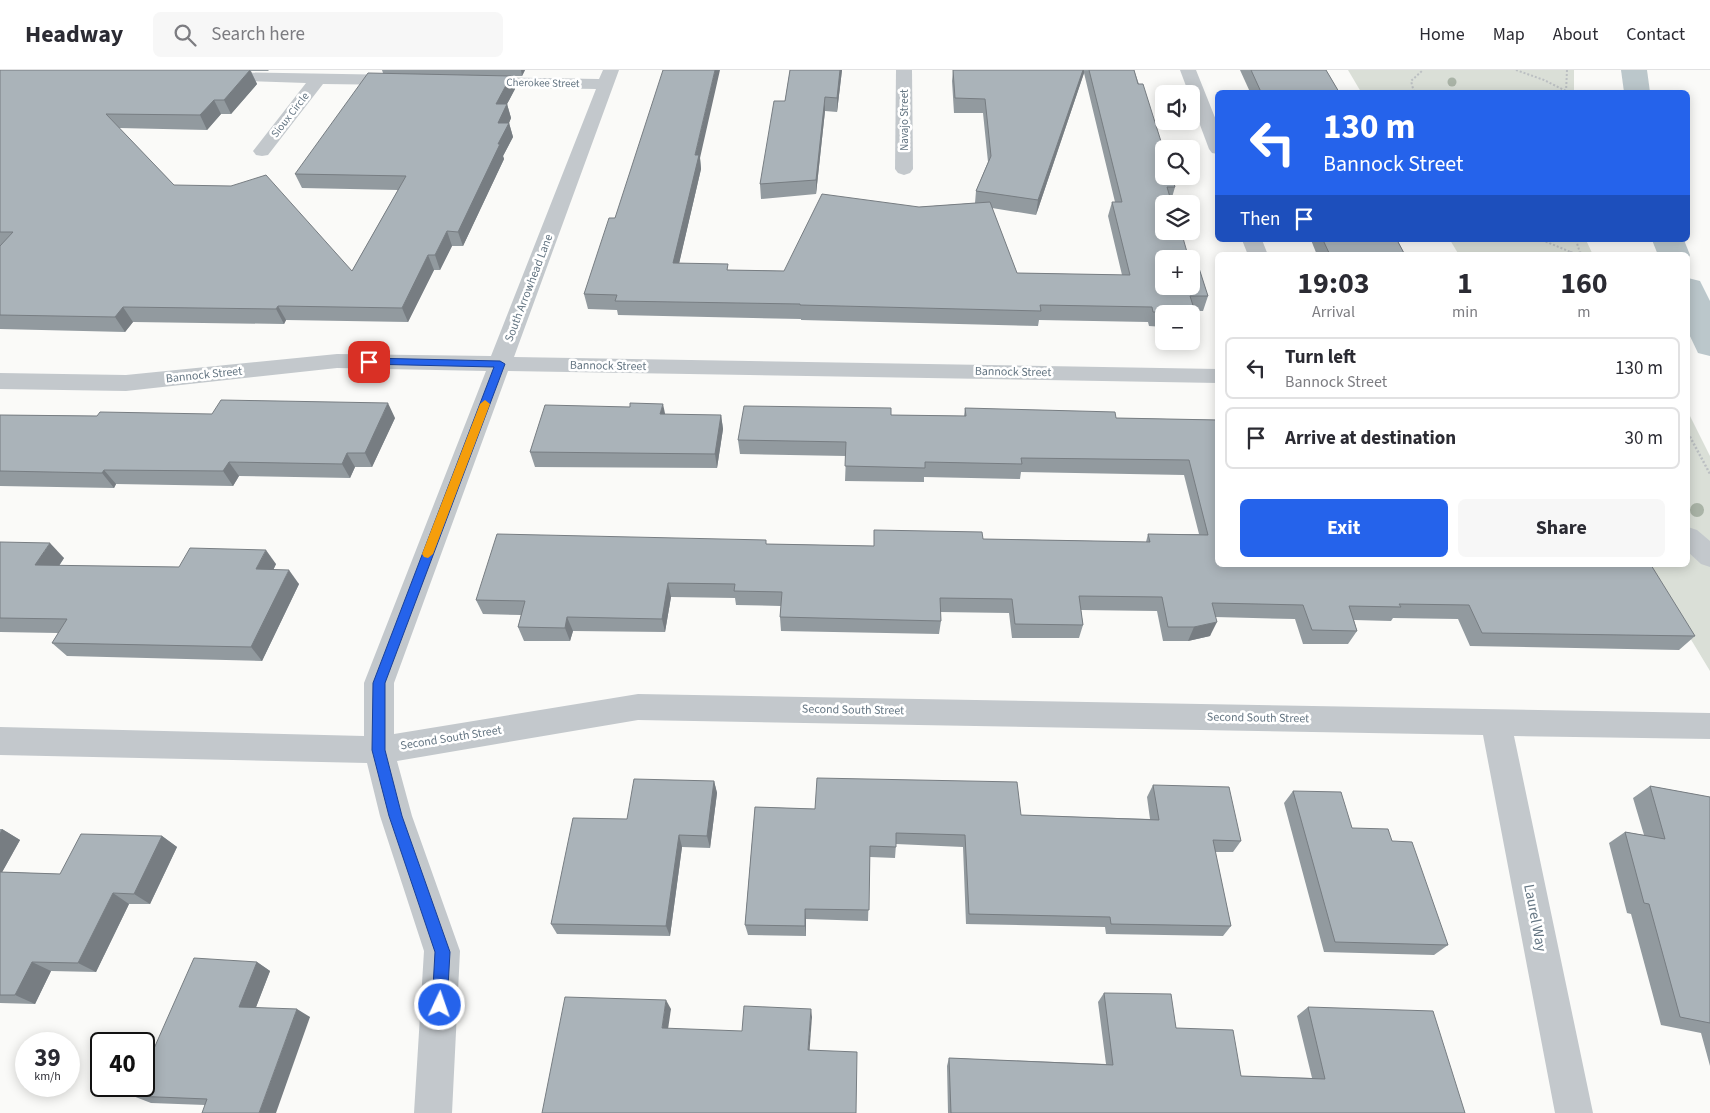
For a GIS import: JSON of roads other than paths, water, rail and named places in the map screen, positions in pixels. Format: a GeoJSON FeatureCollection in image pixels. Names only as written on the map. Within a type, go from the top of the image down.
{"type":"FeatureCollection","features":[{"type":"Feature","properties":{"kind":"street","name":"Navajo Street"},"geometry":{"type":"LineString","coordinates":[[904,70],[904,169]]}},
{"type":"Feature","properties":{"kind":"street"},"geometry":{"type":"LineString","coordinates":[[1188,70],[1215,141]]}},
{"type":"Feature","properties":{"kind":"street"},"geometry":{"type":"LineString","coordinates":[[199,77],[415,81]]}},
{"type":"Feature","properties":{"kind":"street","name":"Cherokee Street"},"geometry":{"type":"LineString","coordinates":[[463,82],[609,77]]}},
{"type":"Feature","properties":{"kind":"street","name":"South Arrowhead Lane"},"geometry":{"type":"LineString","coordinates":[[433,1113],[442,952],[396,816],[379,750],[379,683],[609,77]]}},
{"type":"Feature","properties":{"kind":"street","name":"Sioux Circle"},"geometry":{"type":"LineString","coordinates":[[262,151],[318,79]]}},
{"type":"Feature","properties":{"kind":"street","name":"Bannock Street"},"geometry":{"type":"LineString","coordinates":[[0,381],[126,383],[337,361],[1215,376]]}},
{"type":"Feature","properties":{"kind":"street"},"geometry":{"type":"LineString","coordinates":[[1690,539],[1710,557]]}},
{"type":"Feature","properties":{"kind":"street","name":"Second South Street"},"geometry":{"type":"LineString","coordinates":[[0,741],[379,750],[638,707],[1710,726]]}},
{"type":"Feature","properties":{"kind":"street","name":"Laurel Way"},"geometry":{"type":"LineString","coordinates":[[1496,722],[1574,1113]]}},
{"type":"Feature","properties":{"kind":"waterway"},"geometry":{"type":"LineString","coordinates":[[1634,70],[1637,90]]}},
{"type":"Feature","properties":{"kind":"waterway"},"geometry":{"type":"LineString","coordinates":[[1669,242],[1673,252]]}},
{"type":"Feature","properties":{"kind":"waterway"},"geometry":{"type":"LineString","coordinates":[[1690,293],[1710,345]]}}]}
